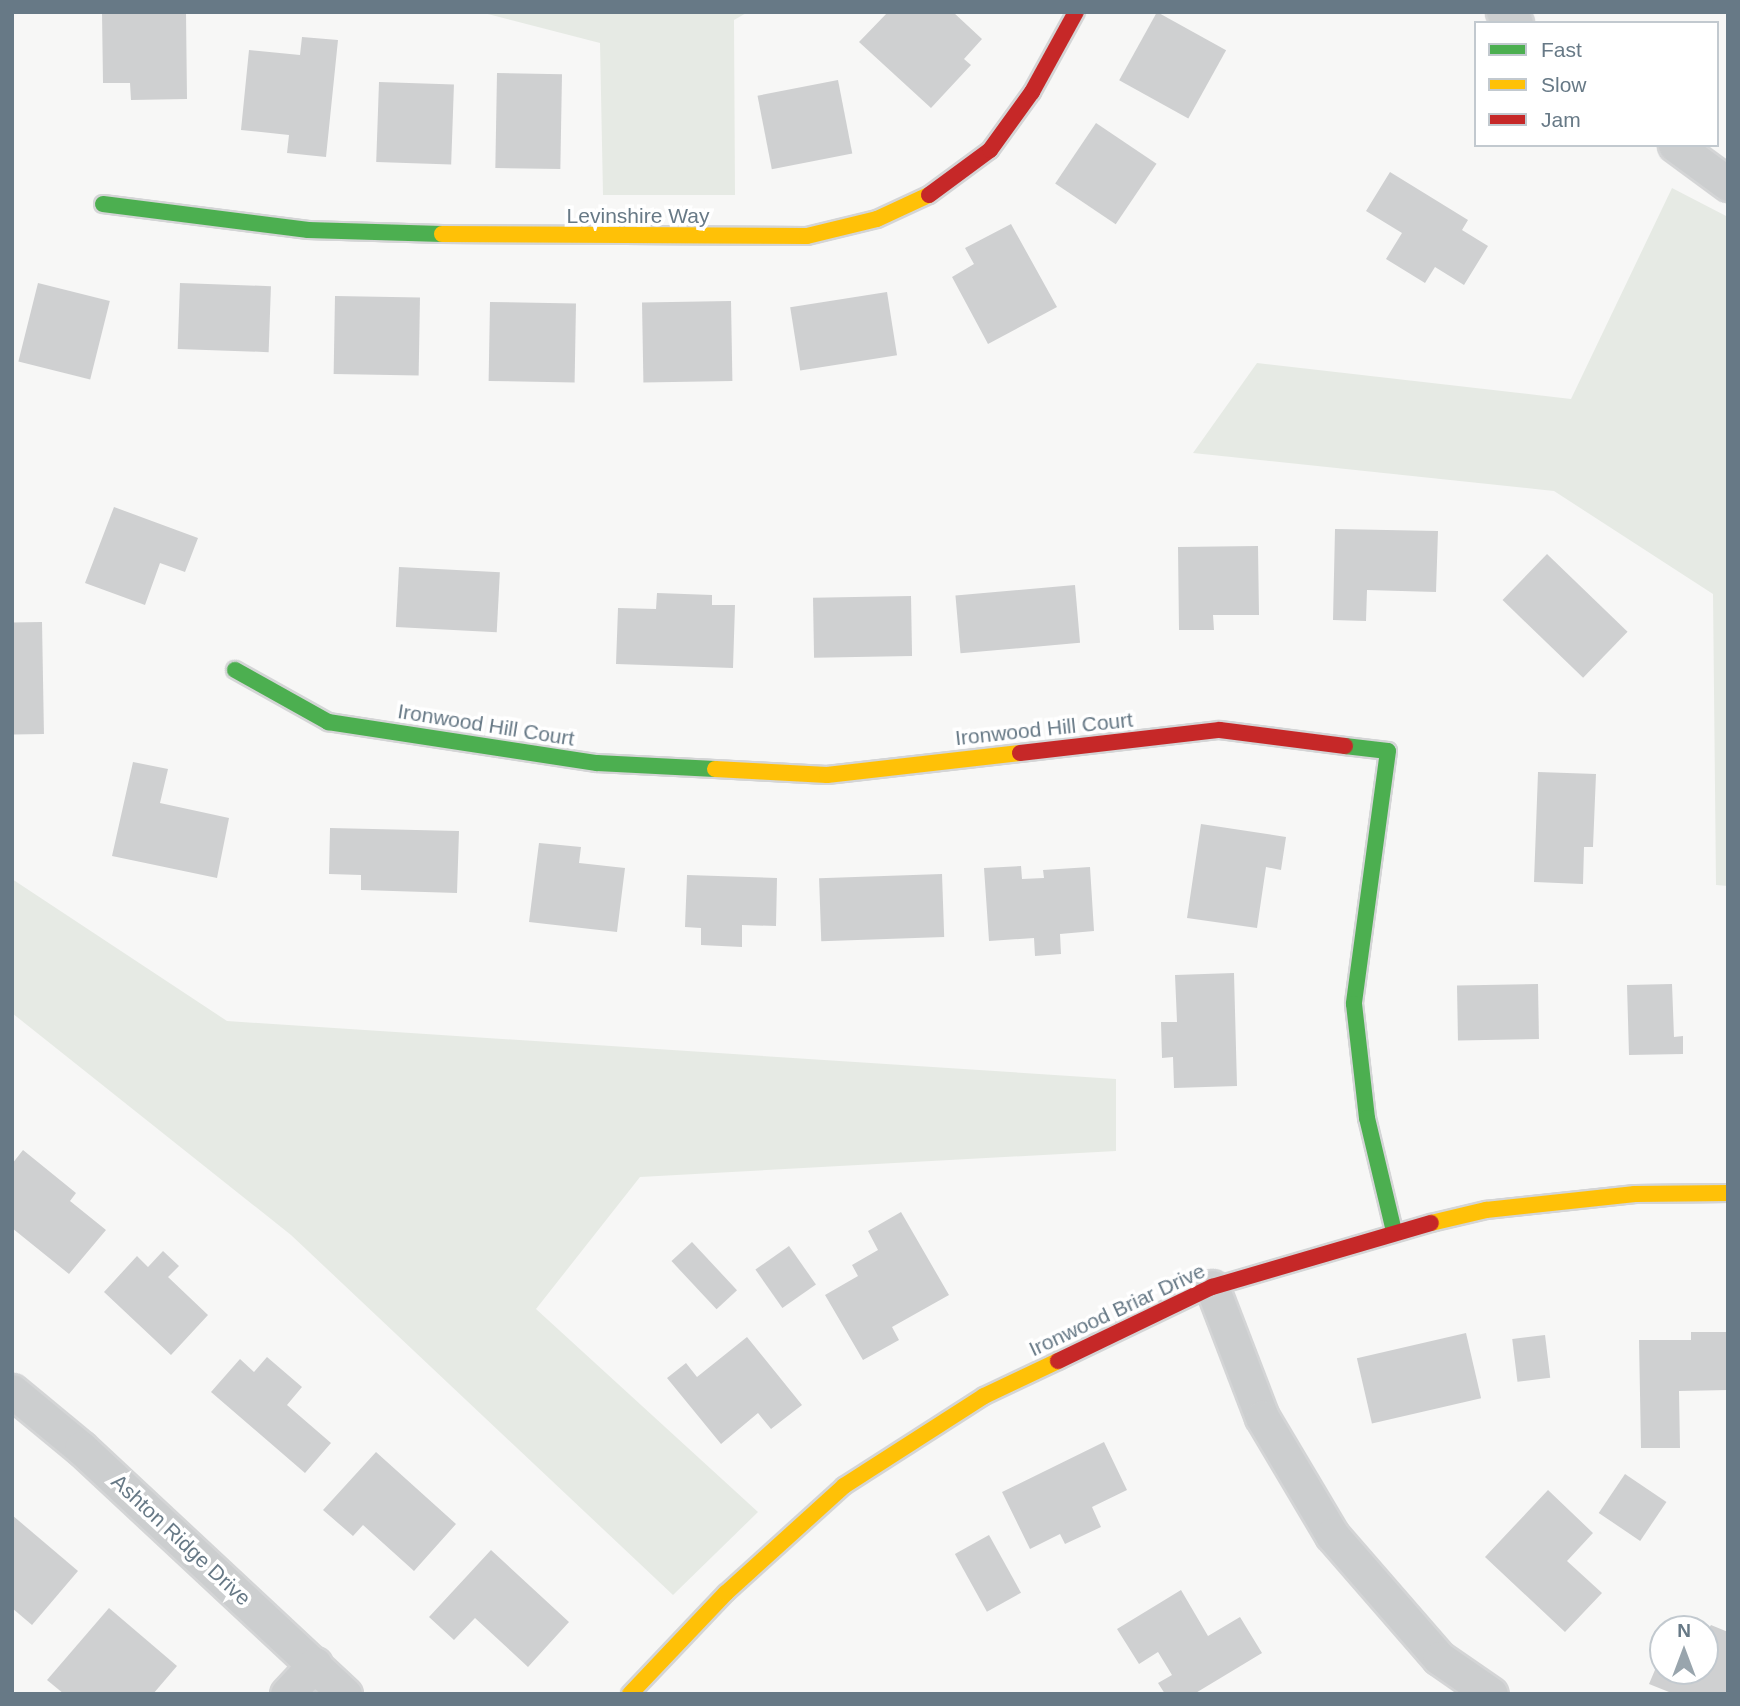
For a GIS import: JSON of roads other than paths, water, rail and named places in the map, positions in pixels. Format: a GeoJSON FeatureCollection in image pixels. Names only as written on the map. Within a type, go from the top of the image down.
{"type":"FeatureCollection","features":[{"type":"Feature","properties":{"kind":"street","name":"Levinshire Way"},"geometry":{"type":"LineString","coordinates":[[103,204],[308,230],[571,238],[807,236],[877,219],[900,209],[933,193],[990,150],[1032,92],[1076,12]]}},
{"type":"Feature","properties":{"kind":"street"},"geometry":{"type":"LineString","coordinates":[[1678,147],[1728,184]]}},
{"type":"Feature","properties":{"kind":"street","name":"Ironwood Hill Court"},"geometry":{"type":"LineString","coordinates":[[234,670],[328,722],[597,762],[827,775],[1220,730],[1388,751],[1354,1004],[1367,1118],[1394,1231]]}},
{"type":"Feature","properties":{"kind":"street","name":"Ironwood Briar Drive"},"geometry":{"type":"LineString","coordinates":[[630,1694],[726,1593],[844,1486],[984,1396],[1212,1287],[1394,1231],[1486,1210],[1635,1194],[1728,1193]]}},
{"type":"Feature","properties":{"kind":"street"},"geometry":{"type":"LineString","coordinates":[[1212,1287],[1262,1417],[1332,1535],[1439,1658],[1491,1694]]}},
{"type":"Feature","properties":{"kind":"street","name":"Ashton Ridge Drive"},"geometry":{"type":"LineString","coordinates":[[12,1391],[81,1448],[345,1694]]}},
{"type":"Feature","properties":{"kind":"street"},"geometry":{"type":"LineString","coordinates":[[287,1694],[315,1664]]}}]}
